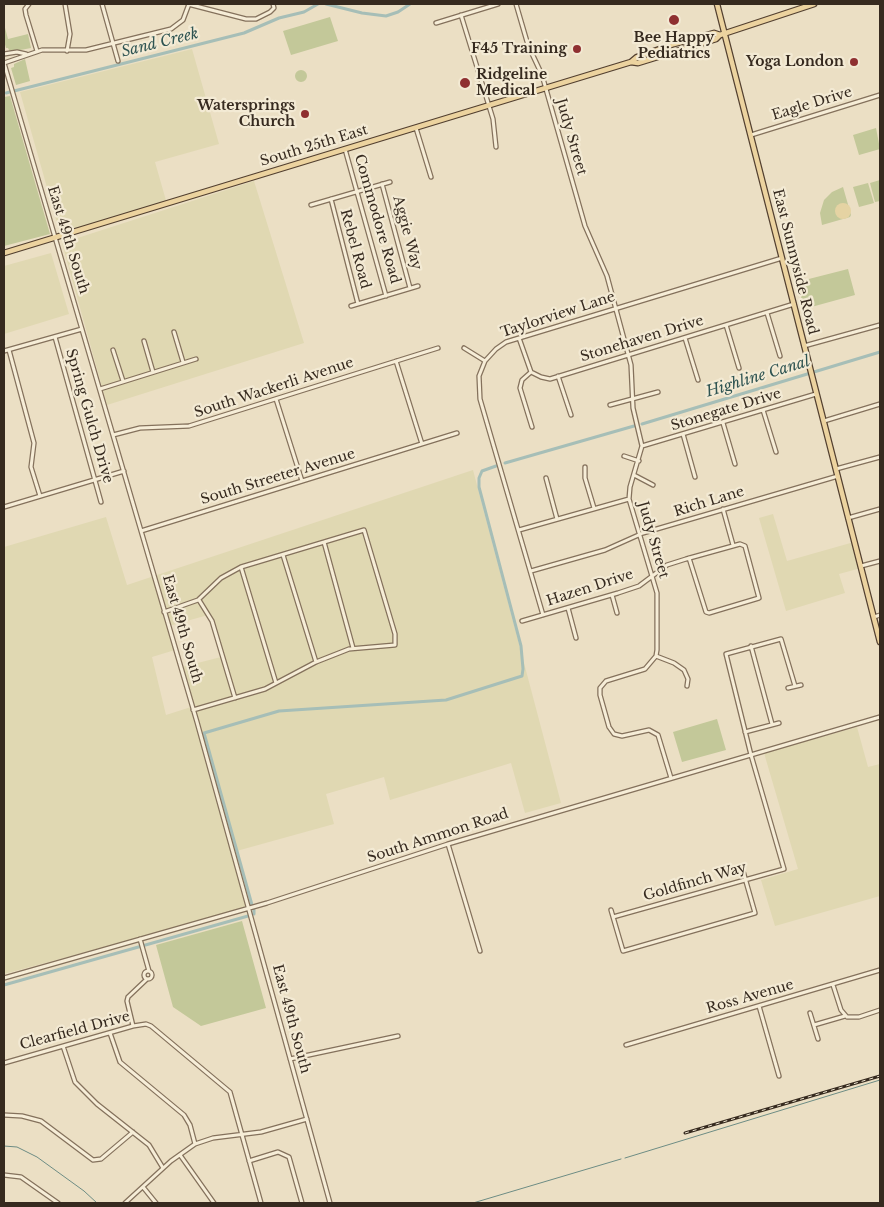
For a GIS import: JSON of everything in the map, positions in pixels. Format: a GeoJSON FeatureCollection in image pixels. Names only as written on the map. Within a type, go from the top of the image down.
{"type":"FeatureCollection","features":[{"type":"Feature","properties":{"kind":"main road","name":"East Sunnyside Road"},"geometry":{"type":"LineString","coordinates":[[717,4],[723,34],[751,135],[880,642]]}},
{"type":"Feature","properties":{"kind":"main road","name":"South 25th East"},"geometry":{"type":"LineString","coordinates":[[4,253],[631,62],[638,63],[695,46],[716,39],[723,34],[814,4]]}},
{"type":"Feature","properties":{"kind":"street"},"geometry":{"type":"LineString","coordinates":[[29,4],[25,9],[37,51]]}},
{"type":"Feature","properties":{"kind":"street"},"geometry":{"type":"LineString","coordinates":[[65,4],[70,34],[67,51]]}},
{"type":"Feature","properties":{"kind":"street"},"geometry":{"type":"LineString","coordinates":[[102,4],[118,62]]}},
{"type":"Feature","properties":{"kind":"street"},"geometry":{"type":"LineString","coordinates":[[4,63],[18,60],[26,54],[37,51],[50,49],[67,51],[86,50],[177,26],[183,20],[188,4],[246,19],[256,19],[270,12],[274,8],[273,4]]}},
{"type":"Feature","properties":{"kind":"street"},"geometry":{"type":"LineString","coordinates":[[436,23],[498,4]]}},
{"type":"Feature","properties":{"kind":"street","name":"Judy Street"},"geometry":{"type":"LineString","coordinates":[[516,4],[528,45],[546,88],[586,226],[604,268],[628,355],[633,379],[633,399],[642,446],[629,499],[656,593],[658,613],[656,656]]}},
{"type":"Feature","properties":{"kind":"street"},"geometry":{"type":"LineString","coordinates":[[461,15],[489,106],[495,129],[496,147]]}},
{"type":"Feature","properties":{"kind":"street"},"geometry":{"type":"LineString","coordinates":[[4,54],[17,52],[26,54]]}},
{"type":"Feature","properties":{"kind":"street","name":"East 49th South"},"geometry":{"type":"LineString","coordinates":[[4,63],[193,710],[330,1203]]}},
{"type":"Feature","properties":{"kind":"street","name":"Eagle Drive"},"geometry":{"type":"LineString","coordinates":[[751,135],[880,95]]}},
{"type":"Feature","properties":{"kind":"street"},"geometry":{"type":"LineString","coordinates":[[416,128],[431,177]]}},
{"type":"Feature","properties":{"kind":"street","name":"Commodore Road"},"geometry":{"type":"LineString","coordinates":[[345,148],[386,296]]}},
{"type":"Feature","properties":{"kind":"street"},"geometry":{"type":"LineString","coordinates":[[311,205],[390,182]]}},
{"type":"Feature","properties":{"kind":"street","name":"Aggie Way"},"geometry":{"type":"LineString","coordinates":[[382,184],[410,288]]}},
{"type":"Feature","properties":{"kind":"street","name":"Rebel Road"},"geometry":{"type":"LineString","coordinates":[[331,199],[358,304]]}},
{"type":"Feature","properties":{"kind":"street","name":"Taylorview Lane"},"geometry":{"type":"LineString","coordinates":[[543,615],[478,390],[479,376],[485,362],[501,345],[519,338],[782,258]]}},
{"type":"Feature","properties":{"kind":"street"},"geometry":{"type":"LineString","coordinates":[[351,306],[418,286]]}},
{"type":"Feature","properties":{"kind":"street","name":"Stonehaven Drive"},"geometry":{"type":"LineString","coordinates":[[531,372],[541,378],[550,379],[794,304]]}},
{"type":"Feature","properties":{"kind":"street"},"geometry":{"type":"LineString","coordinates":[[767,313],[780,356]]}},
{"type":"Feature","properties":{"kind":"street"},"geometry":{"type":"LineString","coordinates":[[804,346],[880,325]]}},
{"type":"Feature","properties":{"kind":"street"},"geometry":{"type":"LineString","coordinates":[[726,326],[739,368]]}},
{"type":"Feature","properties":{"kind":"street"},"geometry":{"type":"LineString","coordinates":[[4,351],[82,329]]}},
{"type":"Feature","properties":{"kind":"street"},"geometry":{"type":"LineString","coordinates":[[174,332],[184,362]]}},
{"type":"Feature","properties":{"kind":"street","name":"Spring Gulch Drive"},"geometry":{"type":"LineString","coordinates":[[55,337],[101,502]]}},
{"type":"Feature","properties":{"kind":"street"},"geometry":{"type":"LineString","coordinates":[[519,338],[531,372],[522,380],[520,388],[532,427]]}},
{"type":"Feature","properties":{"kind":"street"},"geometry":{"type":"LineString","coordinates":[[685,338],[698,380]]}},
{"type":"Feature","properties":{"kind":"street"},"geometry":{"type":"LineString","coordinates":[[144,341],[153,372]]}},
{"type":"Feature","properties":{"kind":"street","name":"South Wackerli Avenue"},"geometry":{"type":"LineString","coordinates":[[113,435],[140,428],[189,426],[438,348]]}},
{"type":"Feature","properties":{"kind":"street"},"geometry":{"type":"LineString","coordinates":[[464,348],[485,362]]}},
{"type":"Feature","properties":{"kind":"street"},"geometry":{"type":"LineString","coordinates":[[9,350],[34,443],[31,467],[40,496]]}},
{"type":"Feature","properties":{"kind":"street"},"geometry":{"type":"LineString","coordinates":[[113,350],[123,382]]}},
{"type":"Feature","properties":{"kind":"street"},"geometry":{"type":"LineString","coordinates":[[100,389],[196,359]]}},
{"type":"Feature","properties":{"kind":"street"},"geometry":{"type":"LineString","coordinates":[[396,361],[422,444]]}},
{"type":"Feature","properties":{"kind":"street"},"geometry":{"type":"LineString","coordinates":[[558,376],[571,415]]}},
{"type":"Feature","properties":{"kind":"street"},"geometry":{"type":"LineString","coordinates":[[610,405],[658,392]]}},
{"type":"Feature","properties":{"kind":"street","name":"Stonegate Drive"},"geometry":{"type":"LineString","coordinates":[[642,446],[816,394]]}},
{"type":"Feature","properties":{"kind":"street"},"geometry":{"type":"LineString","coordinates":[[276,399],[302,481]]}},
{"type":"Feature","properties":{"kind":"street"},"geometry":{"type":"LineString","coordinates":[[824,421],[880,404]]}},
{"type":"Feature","properties":{"kind":"street"},"geometry":{"type":"LineString","coordinates":[[763,410],[776,452]]}},
{"type":"Feature","properties":{"kind":"street"},"geometry":{"type":"LineString","coordinates":[[722,423],[735,464]]}},
{"type":"Feature","properties":{"kind":"street","name":"South Streeter Avenue"},"geometry":{"type":"LineString","coordinates":[[141,531],[457,433]]}},
{"type":"Feature","properties":{"kind":"street"},"geometry":{"type":"LineString","coordinates":[[683,434],[695,477]]}},
{"type":"Feature","properties":{"kind":"street"},"geometry":{"type":"LineString","coordinates":[[624,456],[639,461]]}},
{"type":"Feature","properties":{"kind":"street"},"geometry":{"type":"LineString","coordinates":[[836,469],[880,457]]}},
{"type":"Feature","properties":{"kind":"street"},"geometry":{"type":"LineString","coordinates":[[585,467],[585,478],[594,508]]}},
{"type":"Feature","properties":{"kind":"street"},"geometry":{"type":"LineString","coordinates":[[4,507],[124,471]]}},
{"type":"Feature","properties":{"kind":"street"},"geometry":{"type":"LineString","coordinates":[[634,475],[653,485]]}},
{"type":"Feature","properties":{"kind":"street","name":"Rich Lane"},"geometry":{"type":"LineString","coordinates":[[530,571],[605,550],[639,535],[723,509],[838,476]]}},
{"type":"Feature","properties":{"kind":"street"},"geometry":{"type":"LineString","coordinates":[[546,478],[557,518]]}},
{"type":"Feature","properties":{"kind":"street"},"geometry":{"type":"LineString","coordinates":[[519,530],[629,499]]}},
{"type":"Feature","properties":{"kind":"street"},"geometry":{"type":"LineString","coordinates":[[689,558],[706,612],[709,613],[757,600],[760,594],[746,546],[742,544],[734,546],[723,509]]}},
{"type":"Feature","properties":{"kind":"street"},"geometry":{"type":"LineString","coordinates":[[848,518],[880,509]]}},
{"type":"Feature","properties":{"kind":"street"},"geometry":{"type":"LineString","coordinates":[[164,612],[199,600],[221,578],[241,567],[364,530],[394,634],[395,645],[353,648],[316,662],[276,683],[193,710]]}},
{"type":"Feature","properties":{"kind":"street"},"geometry":{"type":"LineString","coordinates":[[324,542],[353,648]]}},
{"type":"Feature","properties":{"kind":"street","name":"Hazen Drive"},"geometry":{"type":"LineString","coordinates":[[522,621],[640,586],[667,565],[734,546]]}},
{"type":"Feature","properties":{"kind":"street"},"geometry":{"type":"LineString","coordinates":[[283,555],[316,662]]}},
{"type":"Feature","properties":{"kind":"street"},"geometry":{"type":"LineString","coordinates":[[861,566],[880,561]]}},
{"type":"Feature","properties":{"kind":"street"},"geometry":{"type":"LineString","coordinates":[[241,567],[276,683]]}},
{"type":"Feature","properties":{"kind":"street"},"geometry":{"type":"LineString","coordinates":[[612,595],[617,613]]}},
{"type":"Feature","properties":{"kind":"street"},"geometry":{"type":"LineString","coordinates":[[199,600],[212,621],[234,698]]}},
{"type":"Feature","properties":{"kind":"street"},"geometry":{"type":"LineString","coordinates":[[568,608],[576,638]]}},
{"type":"Feature","properties":{"kind":"street"},"geometry":{"type":"LineString","coordinates":[[874,616],[880,614]]}},
{"type":"Feature","properties":{"kind":"street"},"geometry":{"type":"LineString","coordinates":[[751,755],[726,654],[781,639],[795,686]]}},
{"type":"Feature","properties":{"kind":"street"},"geometry":{"type":"LineString","coordinates":[[751,646],[772,724]]}},
{"type":"Feature","properties":{"kind":"street"},"geometry":{"type":"LineString","coordinates":[[671,778],[658,735],[649,730],[622,736],[614,734],[609,727],[600,693],[601,686],[606,682],[641,671],[656,656],[674,663],[684,670],[688,678],[686,686]]}},
{"type":"Feature","properties":{"kind":"street"},"geometry":{"type":"LineString","coordinates":[[788,688],[802,684]]}},
{"type":"Feature","properties":{"kind":"street","name":"South Ammon Road"},"geometry":{"type":"LineString","coordinates":[[4,978],[249,908],[448,844],[880,717]]}},
{"type":"Feature","properties":{"kind":"street"},"geometry":{"type":"LineString","coordinates":[[745,732],[779,722]]}},
{"type":"Feature","properties":{"kind":"street","name":"Goldfinch Way"},"geometry":{"type":"LineString","coordinates":[[613,917],[784,869],[751,755]]}},
{"type":"Feature","properties":{"kind":"street"},"geometry":{"type":"LineString","coordinates":[[448,844],[480,951]]}},
{"type":"Feature","properties":{"kind":"street"},"geometry":{"type":"LineString","coordinates":[[611,910],[623,951],[755,914],[743,871]]}},
{"type":"Feature","properties":{"kind":"street"},"geometry":{"type":"LineString","coordinates":[[133,1026],[127,1001],[128,997],[147,979],[144,974],[149,971],[140,940]]}},
{"type":"Feature","properties":{"kind":"street","name":"Ross Avenue"},"geometry":{"type":"LineString","coordinates":[[626,1045],[880,970]]}},
{"type":"Feature","properties":{"kind":"street"},"geometry":{"type":"LineString","coordinates":[[832,985],[841,1010],[846,1016]]}},
{"type":"Feature","properties":{"kind":"street"},"geometry":{"type":"LineString","coordinates":[[759,1006],[779,1076]]}},
{"type":"Feature","properties":{"kind":"street"},"geometry":{"type":"LineString","coordinates":[[814,1025],[846,1016],[859,1016],[880,1010]]}},
{"type":"Feature","properties":{"kind":"street"},"geometry":{"type":"LineString","coordinates":[[810,1013],[818,1040]]}},
{"type":"Feature","properties":{"kind":"street","name":"Clearfield Drive"},"geometry":{"type":"LineString","coordinates":[[4,1063],[133,1026],[146,1024],[151,1026],[227,1088],[241,1135]]}},
{"type":"Feature","properties":{"kind":"street"},"geometry":{"type":"LineString","coordinates":[[110,1033],[120,1062],[184,1115],[190,1125],[195,1144]]}},
{"type":"Feature","properties":{"kind":"street"},"geometry":{"type":"LineString","coordinates":[[290,1059],[398,1036]]}},
{"type":"Feature","properties":{"kind":"street"},"geometry":{"type":"LineString","coordinates":[[63,1046],[75,1082],[97,1104],[149,1145],[163,1168]]}},
{"type":"Feature","properties":{"kind":"street"},"geometry":{"type":"LineString","coordinates":[[4,1115],[22,1116],[40,1121],[93,1160],[101,1159],[133,1132]]}},
{"type":"Feature","properties":{"kind":"street"},"geometry":{"type":"LineString","coordinates":[[125,1203],[163,1168],[195,1144],[213,1138],[260,1132],[307,1119]]}},
{"type":"Feature","properties":{"kind":"street"},"geometry":{"type":"LineString","coordinates":[[241,1135],[261,1203]]}},
{"type":"Feature","properties":{"kind":"street"},"geometry":{"type":"LineString","coordinates":[[249,1161],[278,1152],[289,1157],[302,1203]]}},
{"type":"Feature","properties":{"kind":"street"},"geometry":{"type":"LineString","coordinates":[[180,1155],[214,1203]]}},
{"type":"Feature","properties":{"kind":"street"},"geometry":{"type":"LineString","coordinates":[[4,1175],[21,1177],[58,1203]]}},
{"type":"Feature","properties":{"kind":"street"},"geometry":{"type":"LineString","coordinates":[[143,1187],[156,1203]]}},
{"type":"Feature","properties":{"kind":"shaded area"},"geometry":{"type":"Polygon","coordinates":[[[192,49],[219,144],[155,162],[167,204],[61,237],[20,92],[192,49]]]}},
{"type":"Feature","properties":{"kind":"shaded area"},"geometry":{"type":"Polygon","coordinates":[[[254,181],[304,343],[107,405],[62,243],[254,181]]]}},
{"type":"Feature","properties":{"kind":"shaded area"},"geometry":{"type":"Polygon","coordinates":[[[51,253],[69,314],[4,334],[4,266],[51,253]]]}},
{"type":"Feature","properties":{"kind":"shaded area"},"geometry":{"type":"Polygon","coordinates":[[[473,470],[561,803],[525,813],[511,763],[390,800],[384,777],[326,794],[334,824],[233,852],[249,908],[4,974],[4,547],[106,517],[127,585],[473,470]],[[208,615],[169,626],[175,650],[152,657],[166,715],[191,707],[220,810],[182,667],[221,657],[208,615]]]}},
{"type":"Feature","properties":{"kind":"shaded area"},"geometry":{"type":"Polygon","coordinates":[[[773,514],[787,561],[854,542],[861,568],[839,574],[845,593],[786,611],[759,518],[773,514]]]}},
{"type":"Feature","properties":{"kind":"shaded area"},"geometry":{"type":"Polygon","coordinates":[[[857,727],[868,767],[880,764],[880,896],[775,926],[761,880],[798,869],[764,753],[857,727]]]}},
{"type":"Feature","properties":{"kind":"green space"},"geometry":{"type":"Polygon","coordinates":[[[330,17],[338,41],[291,55],[283,31],[330,17]]]}},
{"type":"Feature","properties":{"kind":"green space"},"geometry":{"type":"Polygon","coordinates":[[[4,24],[8,39],[28,34],[31,48],[10,52],[6,48],[4,41],[4,24]]]}},
{"type":"Feature","properties":{"kind":"green space"},"geometry":{"type":"Polygon","coordinates":[[[25,59],[30,81],[16,85],[11,68],[14,67],[14,64],[25,59]]]}},
{"type":"Feature","properties":{"kind":"green space"},"geometry":{"type":"Polygon","coordinates":[[[299,70],[303,70],[307,76],[303,82],[299,82],[295,78],[295,74],[299,70]]]}},
{"type":"Feature","properties":{"kind":"green space"},"geometry":{"type":"Polygon","coordinates":[[[10,96],[50,234],[4,246],[4,97],[10,96]]]}},
{"type":"Feature","properties":{"kind":"green space"},"geometry":{"type":"Polygon","coordinates":[[[876,128],[880,149],[859,155],[853,135],[876,128]]]}},
{"type":"Feature","properties":{"kind":"green space"},"geometry":{"type":"Polygon","coordinates":[[[880,180],[880,201],[875,202],[870,183],[880,180]]]}},
{"type":"Feature","properties":{"kind":"green space"},"geometry":{"type":"Polygon","coordinates":[[[868,183],[874,203],[859,207],[853,187],[868,183]]]}},
{"type":"Feature","properties":{"kind":"green space"},"geometry":{"type":"Polygon","coordinates":[[[843,187],[850,217],[822,225],[820,213],[824,200],[832,192],[843,187]]]}},
{"type":"Feature","properties":{"kind":"green space"},"geometry":{"type":"Polygon","coordinates":[[[848,269],[855,295],[804,309],[797,282],[848,269]]]}},
{"type":"Feature","properties":{"kind":"green space"},"geometry":{"type":"Polygon","coordinates":[[[717,719],[726,750],[682,762],[673,732],[717,719]]]}},
{"type":"Feature","properties":{"kind":"green space"},"geometry":{"type":"Polygon","coordinates":[[[242,921],[266,1008],[201,1026],[173,1007],[156,945],[242,921]]]}},
{"type":"Feature","properties":{"kind":"sand"},"geometry":{"type":"Polygon","coordinates":[[[840,203],[846,203],[851,208],[849,217],[840,219],[835,214],[835,208],[840,203]]]}},
{"type":"Feature","properties":{"kind":"waterway","name":"Sand Creek"},"geometry":{"type":"LineString","coordinates":[[6,93],[244,33],[279,18],[304,12],[318,4]]}},
{"type":"Feature","properties":{"kind":"waterway","name":"Sand Creek"},"geometry":{"type":"LineString","coordinates":[[326,4],[362,13],[386,16],[398,12],[410,4]]}},
{"type":"Feature","properties":{"kind":"waterway","name":"Highline Canal"},"geometry":{"type":"LineString","coordinates":[[642,424],[880,352]]}},
{"type":"Feature","properties":{"kind":"waterway"},"geometry":{"type":"LineString","coordinates":[[505,463],[634,426]]}},
{"type":"Feature","properties":{"kind":"waterway"},"geometry":{"type":"LineString","coordinates":[[252,905],[204,733],[279,711],[446,700],[522,676],[521,646],[479,487],[479,478],[482,471],[496,466]]}},
{"type":"Feature","properties":{"kind":"waterway"},"geometry":{"type":"LineString","coordinates":[[4,985],[248,916]]}},
{"type":"Feature","properties":{"kind":"waterway"},"geometry":{"type":"LineString","coordinates":[[625,1158],[880,1080]]}},
{"type":"Feature","properties":{"kind":"waterway"},"geometry":{"type":"LineString","coordinates":[[4,1146],[17,1147],[37,1157],[84,1191],[97,1203]]}},
{"type":"Feature","properties":{"kind":"waterway"},"geometry":{"type":"LineString","coordinates":[[473,1203],[621,1159]]}},
{"type":"Feature","properties":{"kind":"railway"},"geometry":{"type":"LineString","coordinates":[[685,1133],[880,1076]]}},
{"type":"Feature","properties":{"kind":"place","name":"Bee Happy Pediatrics"},"geometry":{"type":"Point","coordinates":[674,20]}},
{"type":"Feature","properties":{"kind":"place","name":"F45 Training"},"geometry":{"type":"Point","coordinates":[577,49]}},
{"type":"Feature","properties":{"kind":"place","name":"Yoga London"},"geometry":{"type":"Point","coordinates":[854,62]}},
{"type":"Feature","properties":{"kind":"place","name":"Ridgeline Medical"},"geometry":{"type":"Point","coordinates":[465,83]}},
{"type":"Feature","properties":{"kind":"place","name":"Watersprings Church"},"geometry":{"type":"Point","coordinates":[305,114]}}]}
